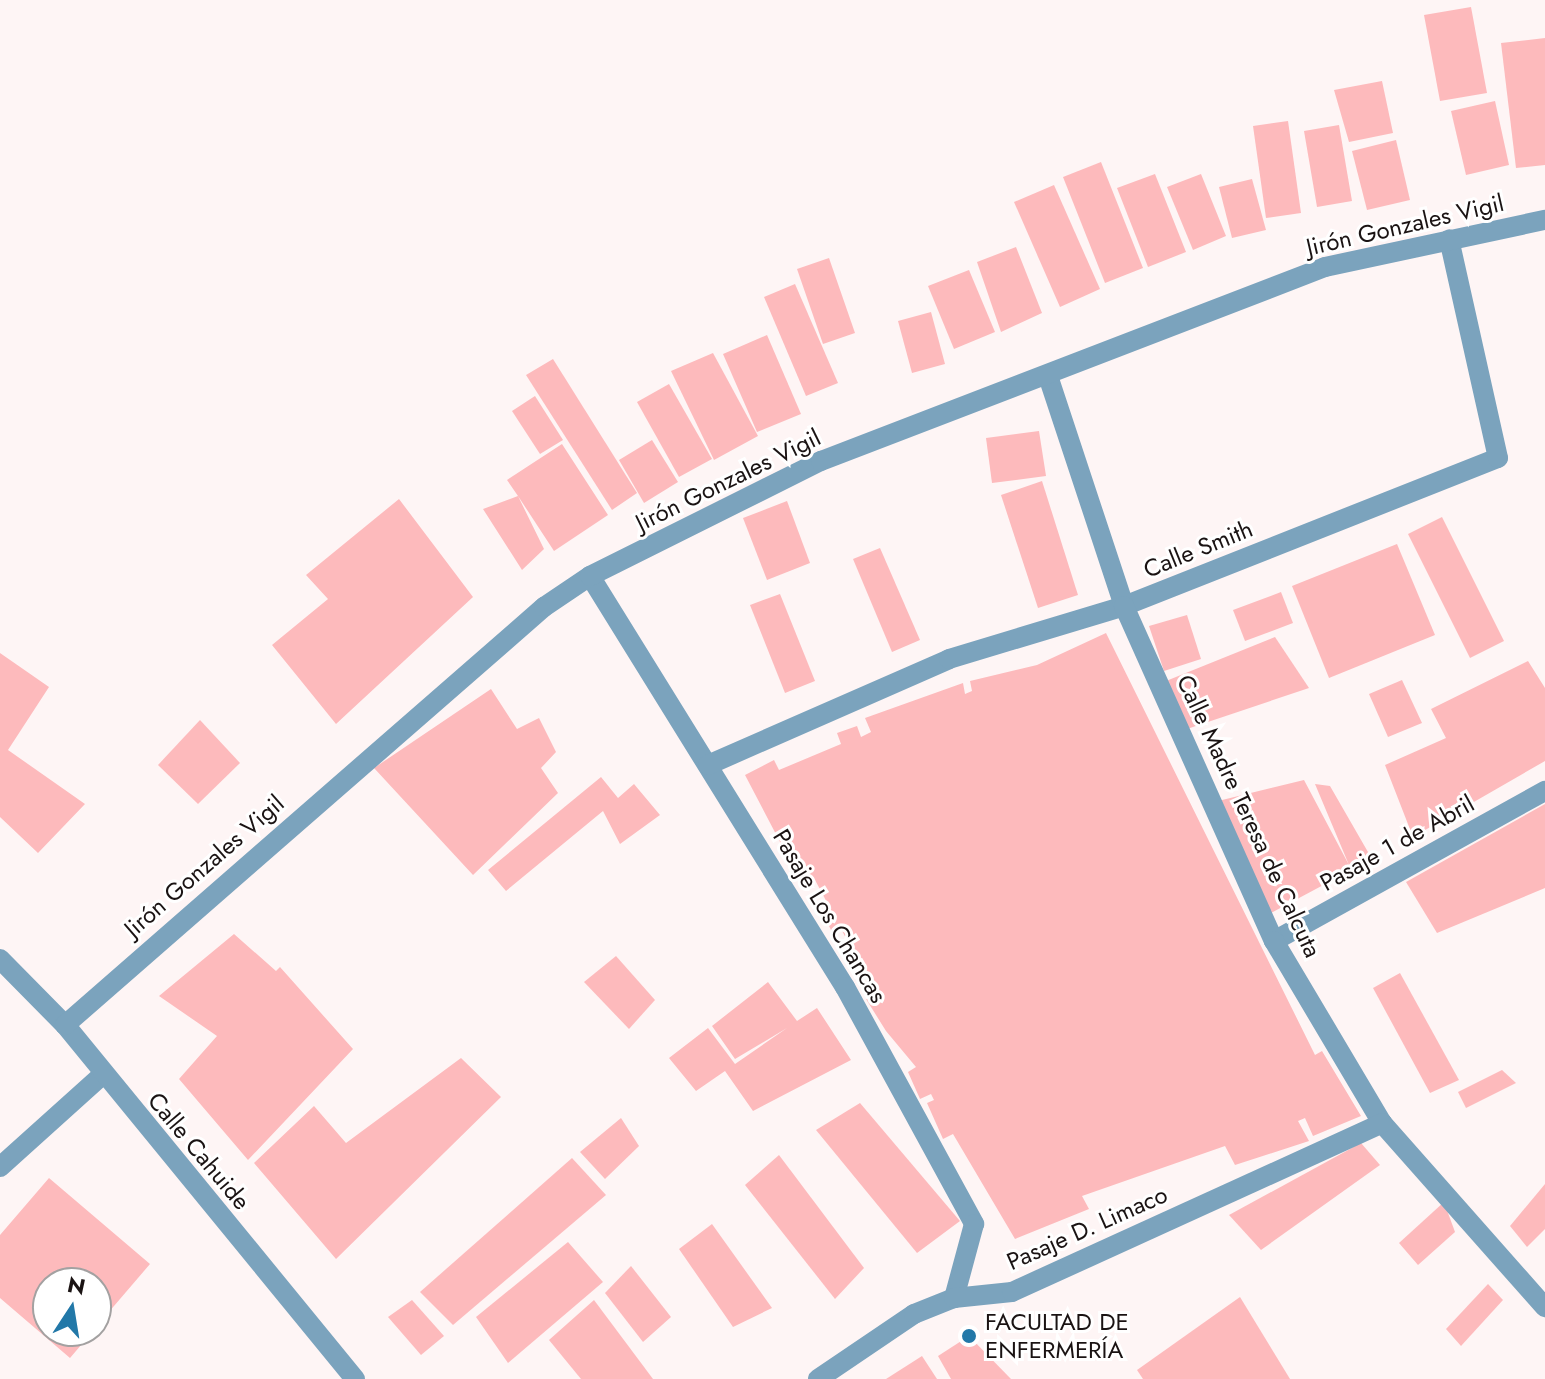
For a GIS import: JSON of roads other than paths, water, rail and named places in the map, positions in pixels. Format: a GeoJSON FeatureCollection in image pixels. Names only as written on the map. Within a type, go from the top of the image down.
{"type":"FeatureCollection","features":[{"type":"Feature","properties":{"kind":"street","name":"Jirón Gonzales Vigil"},"geometry":{"type":"LineString","coordinates":[[65,1025],[544,607],[590,576],[821,461],[1325,267],[1545,220]]}},
{"type":"Feature","properties":{"kind":"street","name":"Calle Smith"},"geometry":{"type":"LineString","coordinates":[[708,765],[949,659],[1124,606],[1498,458],[1449,239]]}},
{"type":"Feature","properties":{"kind":"street","name":"Calle Madre Teresa de Calcuta"},"geometry":{"type":"LineString","coordinates":[[1048,376],[1124,606],[1274,941],[1382,1123],[1545,1307]]}},
{"type":"Feature","properties":{"kind":"street","name":"Pasaje Los Chancas"},"geometry":{"type":"LineString","coordinates":[[590,576],[845,987],[974,1224],[954,1298]]}},
{"type":"Feature","properties":{"kind":"street","name":"Pasaje 1 de Abril"},"geometry":{"type":"LineString","coordinates":[[1274,941],[1545,791]]}},
{"type":"Feature","properties":{"kind":"street","name":"Calle Cahuide"},"geometry":{"type":"LineString","coordinates":[[0,959],[65,1025],[102,1075],[355,1379]]}},
{"type":"Feature","properties":{"kind":"street"},"geometry":{"type":"LineString","coordinates":[[0,1167],[102,1075]]}},
{"type":"Feature","properties":{"kind":"street","name":"Pasaje D. Limaco"},"geometry":{"type":"LineString","coordinates":[[818,1379],[914,1314],[954,1298],[1012,1292],[1382,1123]]}},
{"type":"Feature","properties":{"kind":"place","name":"FACULTAD DE ENFERMERÍA"},"geometry":{"type":"Point","coordinates":[969,1336]}}]}
